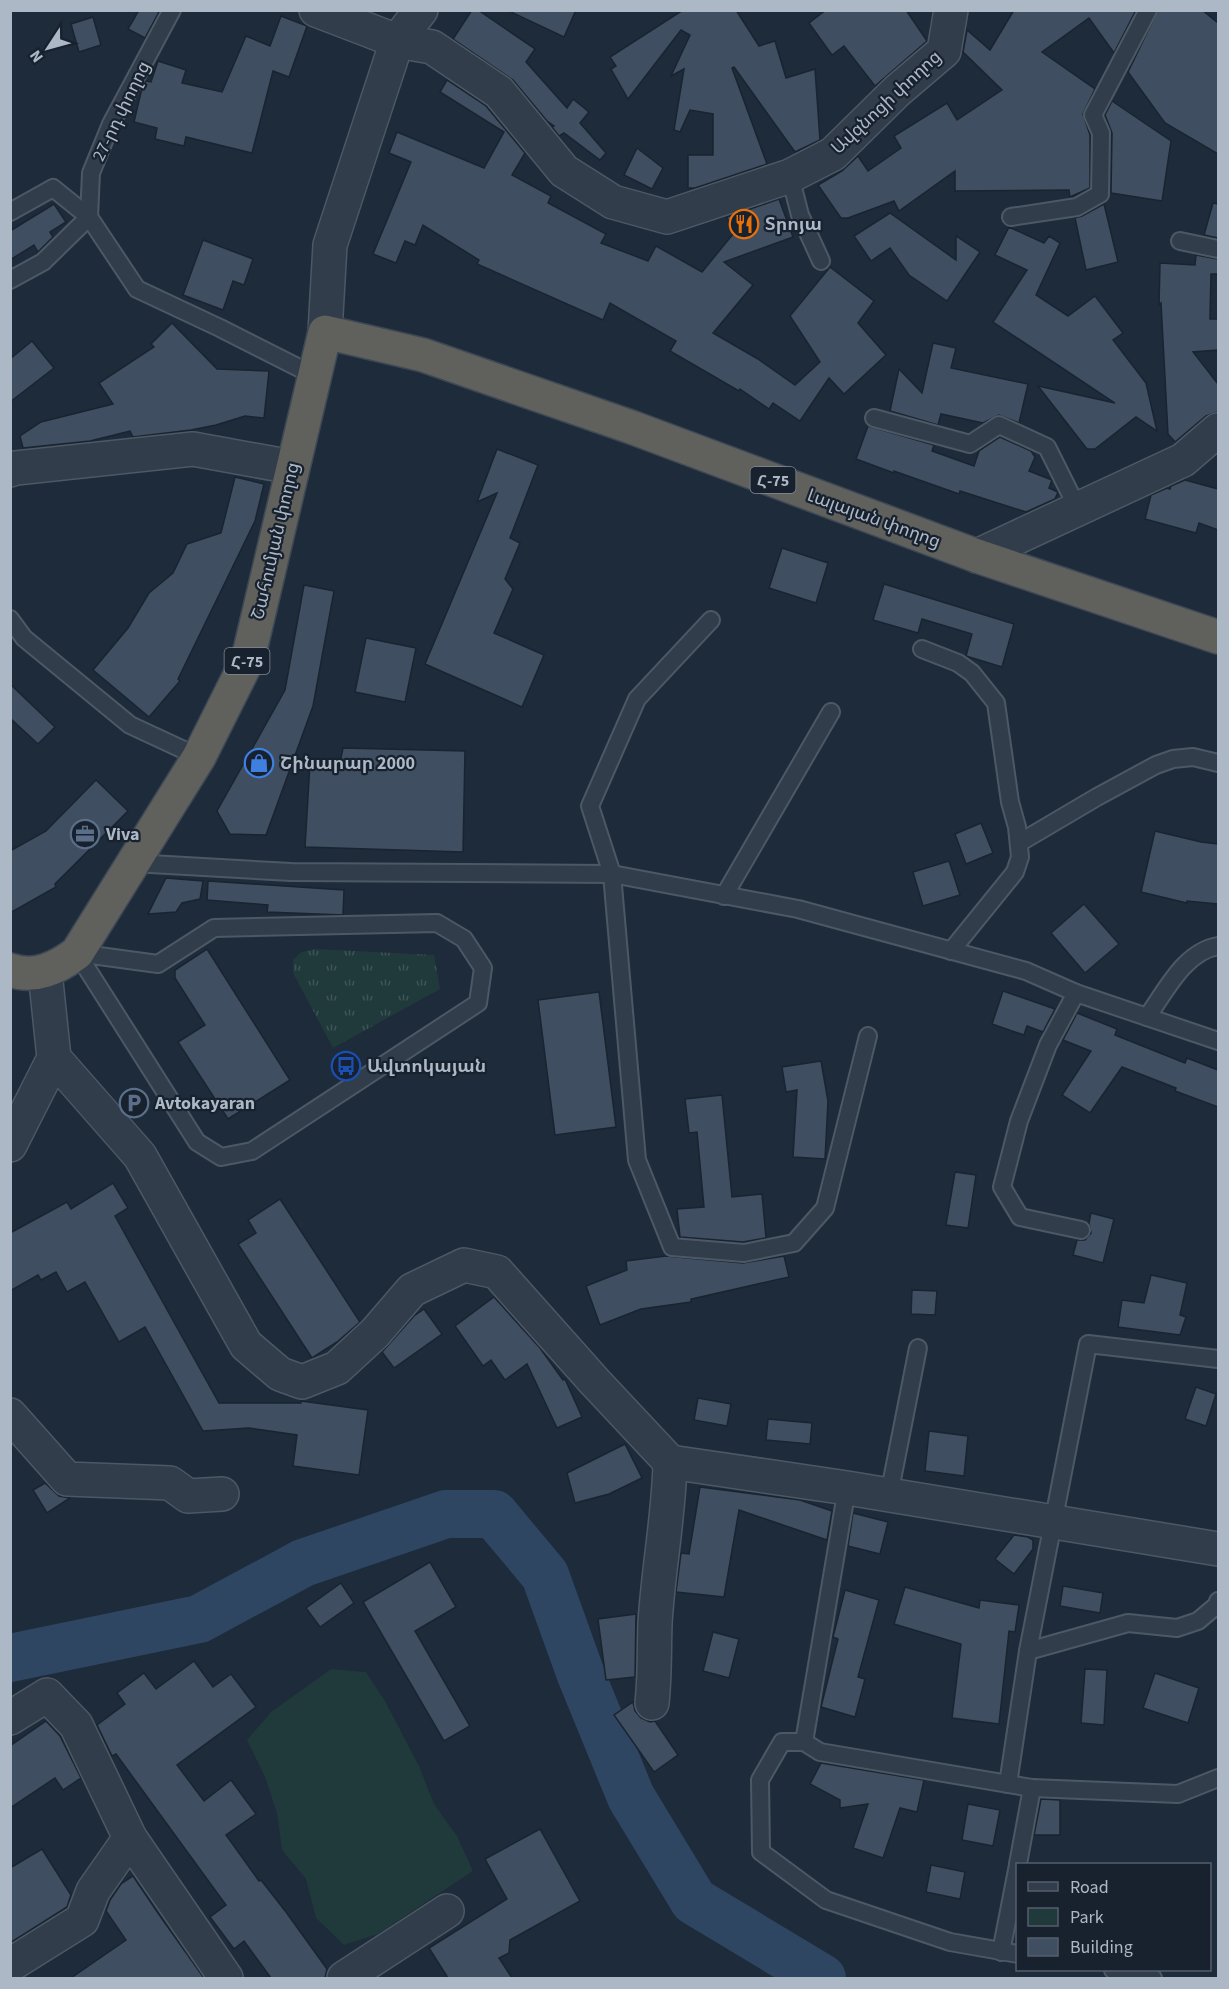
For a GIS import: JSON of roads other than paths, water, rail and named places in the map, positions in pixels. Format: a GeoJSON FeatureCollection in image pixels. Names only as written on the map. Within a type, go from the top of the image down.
{"type":"FeatureCollection","features":[{"type":"Feature","properties":{"kind":"highway","name":"Շահումյան փողոց"},"geometry":{"type":"LineString","coordinates":[[45,972],[62,964],[77,953],[199,757],[248,659],[325,332]]}},
{"type":"Feature","properties":{"kind":"highway","name":"Լալայան փողոց"},"geometry":{"type":"LineString","coordinates":[[325,332],[423,355],[631,428],[977,556],[1218,637]]}},
{"type":"Feature","properties":{"kind":"highway"},"geometry":{"type":"LineString","coordinates":[[10,970],[45,972]]}},
{"type":"Feature","properties":{"kind":"street","name":"Ավզնոցի փողոց"},"geometry":{"type":"LineString","coordinates":[[316,10],[397,41],[432,47],[499,92],[564,171],[613,202],[667,217],[790,176],[833,154],[897,91],[944,51],[951,10]]}},
{"type":"Feature","properties":{"kind":"street"},"geometry":{"type":"LineString","coordinates":[[325,332],[330,245],[397,41],[421,10]]}},
{"type":"Feature","properties":{"kind":"street"},"geometry":{"type":"LineString","coordinates":[[977,556],[1183,460],[1218,430]]}},
{"type":"Feature","properties":{"kind":"street"},"geometry":{"type":"LineString","coordinates":[[12,465],[193,449],[292,467]]}},
{"type":"Feature","properties":{"kind":"street"},"geometry":{"type":"LineString","coordinates":[[10,1145],[54,1058],[45,972]]}},
{"type":"Feature","properties":{"kind":"street"},"geometry":{"type":"LineString","coordinates":[[54,1058],[140,1156],[246,1345],[280,1374],[302,1382],[337,1368],[375,1333],[412,1290],[464,1265],[497,1272],[670,1462],[847,1488],[1218,1549]]}},
{"type":"Feature","properties":{"kind":"street"},"geometry":{"type":"LineString","coordinates":[[10,1415],[67,1479],[170,1483],[188,1496],[222,1494]]}},
{"type":"Feature","properties":{"kind":"street"},"geometry":{"type":"LineString","coordinates":[[652,1703],[656,1671],[655,1624],[670,1486],[670,1462]]}},
{"type":"Feature","properties":{"kind":"street"},"geometry":{"type":"LineString","coordinates":[[10,1718],[47,1695],[76,1725],[130,1838],[226,1978]]}},
{"type":"Feature","properties":{"kind":"street"},"geometry":{"type":"LineString","coordinates":[[10,1965],[82,1920],[93,1891],[130,1838]]}},
{"type":"Feature","properties":{"kind":"street"},"geometry":{"type":"LineString","coordinates":[[344,1978],[447,1911]]}},
{"type":"Feature","properties":{"kind":"lane","name":"27-րդ փողոց"},"geometry":{"type":"LineString","coordinates":[[89,217],[91,173],[111,124],[172,10]]}},
{"type":"Feature","properties":{"kind":"lane"},"geometry":{"type":"LineString","coordinates":[[1011,217],[1077,207],[1100,194],[1101,133],[1093,115],[1148,10]]}},
{"type":"Feature","properties":{"kind":"lane"},"geometry":{"type":"LineString","coordinates":[[790,176],[800,215],[821,261]]}},
{"type":"Feature","properties":{"kind":"lane"},"geometry":{"type":"LineString","coordinates":[[10,212],[53,188],[89,217],[137,289],[314,375]]}},
{"type":"Feature","properties":{"kind":"lane"},"geometry":{"type":"LineString","coordinates":[[10,280],[43,262],[89,217]]}},
{"type":"Feature","properties":{"kind":"lane"},"geometry":{"type":"LineString","coordinates":[[1180,241],[1218,249]]}},
{"type":"Feature","properties":{"kind":"lane"},"geometry":{"type":"LineString","coordinates":[[874,418],[970,444],[999,425],[1047,447],[1078,509]]}},
{"type":"Feature","properties":{"kind":"lane"},"geometry":{"type":"LineString","coordinates":[[10,618],[24,638],[130,725],[199,757]]}},
{"type":"Feature","properties":{"kind":"lane"},"geometry":{"type":"LineString","coordinates":[[711,620],[637,699],[590,806],[612,874],[637,1160],[672,1247],[744,1253],[794,1243],[825,1208],[868,1036]]}},
{"type":"Feature","properties":{"kind":"lane"},"geometry":{"type":"LineString","coordinates":[[922,650],[958,663],[972,673],[996,703],[1010,802],[1019,843],[1020,857],[1016,872],[951,951]]}},
{"type":"Feature","properties":{"kind":"lane"},"geometry":{"type":"LineString","coordinates":[[724,896],[831,712]]}},
{"type":"Feature","properties":{"kind":"lane"},"geometry":{"type":"LineString","coordinates":[[1019,843],[1096,797],[1156,765],[1173,759],[1193,757],[1218,763]]}},
{"type":"Feature","properties":{"kind":"lane"},"geometry":{"type":"LineString","coordinates":[[133,863],[291,872],[612,874],[798,909],[1026,971],[1076,993],[1218,1041]]}},
{"type":"Feature","properties":{"kind":"lane"},"geometry":{"type":"LineString","coordinates":[[437,923],[464,939],[483,968],[478,1003],[252,1151],[221,1157],[197,1142],[77,953],[158,964],[214,928],[437,923]]}},
{"type":"Feature","properties":{"kind":"lane"},"geometry":{"type":"LineString","coordinates":[[1148,1017],[1185,963],[1209,948],[1218,946]]}},
{"type":"Feature","properties":{"kind":"lane"},"geometry":{"type":"LineString","coordinates":[[1076,993],[1044,1056],[1019,1121],[1002,1188],[1020,1217],[1081,1230]]}},
{"type":"Feature","properties":{"kind":"lane"},"geometry":{"type":"LineString","coordinates":[[1008,1784],[1028,1651],[1088,1344],[1218,1359]]}},
{"type":"Feature","properties":{"kind":"lane"},"geometry":{"type":"LineString","coordinates":[[889,1495],[918,1348]]}},
{"type":"Feature","properties":{"kind":"lane"},"geometry":{"type":"LineString","coordinates":[[804,1742],[847,1488]]}},
{"type":"Feature","properties":{"kind":"lane"},"geometry":{"type":"LineString","coordinates":[[1028,1651],[1128,1623],[1177,1629],[1198,1621],[1217,1605],[1218,1601]]}},
{"type":"Feature","properties":{"kind":"lane"},"geometry":{"type":"LineString","coordinates":[[1016,1885],[1009,1953],[950,1942],[826,1900],[761,1851],[760,1780],[782,1742],[804,1742],[820,1752],[1032,1788],[1178,1794],[1218,1778]]}},
{"type":"Feature","properties":{"kind":"lane"},"geometry":{"type":"LineString","coordinates":[[1018,1863],[1032,1788]]}},
{"type":"Feature","properties":{"kind":"lane"},"geometry":{"type":"LineString","coordinates":[[1118,1971],[1153,1978]]}},
{"type":"Feature","properties":{"kind":"waterway"},"geometry":{"type":"LineString","coordinates":[[10,1658],[199,1619],[303,1563],[446,1514],[494,1514],[545,1575],[581,1675],[631,1797],[694,1901],[822,1978]]}},
{"type":"Feature","properties":{"kind":"place","name":"Տրոյա"},"geometry":{"type":"Point","coordinates":[744,224]}},
{"type":"Feature","properties":{"kind":"place","name":"Շինարար 2000"},"geometry":{"type":"Point","coordinates":[259,763]}},
{"type":"Feature","properties":{"kind":"place","name":"Viva"},"geometry":{"type":"Point","coordinates":[85,834]}},
{"type":"Feature","properties":{"kind":"place","name":"Ավտոկայան"},"geometry":{"type":"Point","coordinates":[346,1066]}},
{"type":"Feature","properties":{"kind":"place","name":"Avtokayaran"},"geometry":{"type":"Point","coordinates":[134,1103]}}]}
